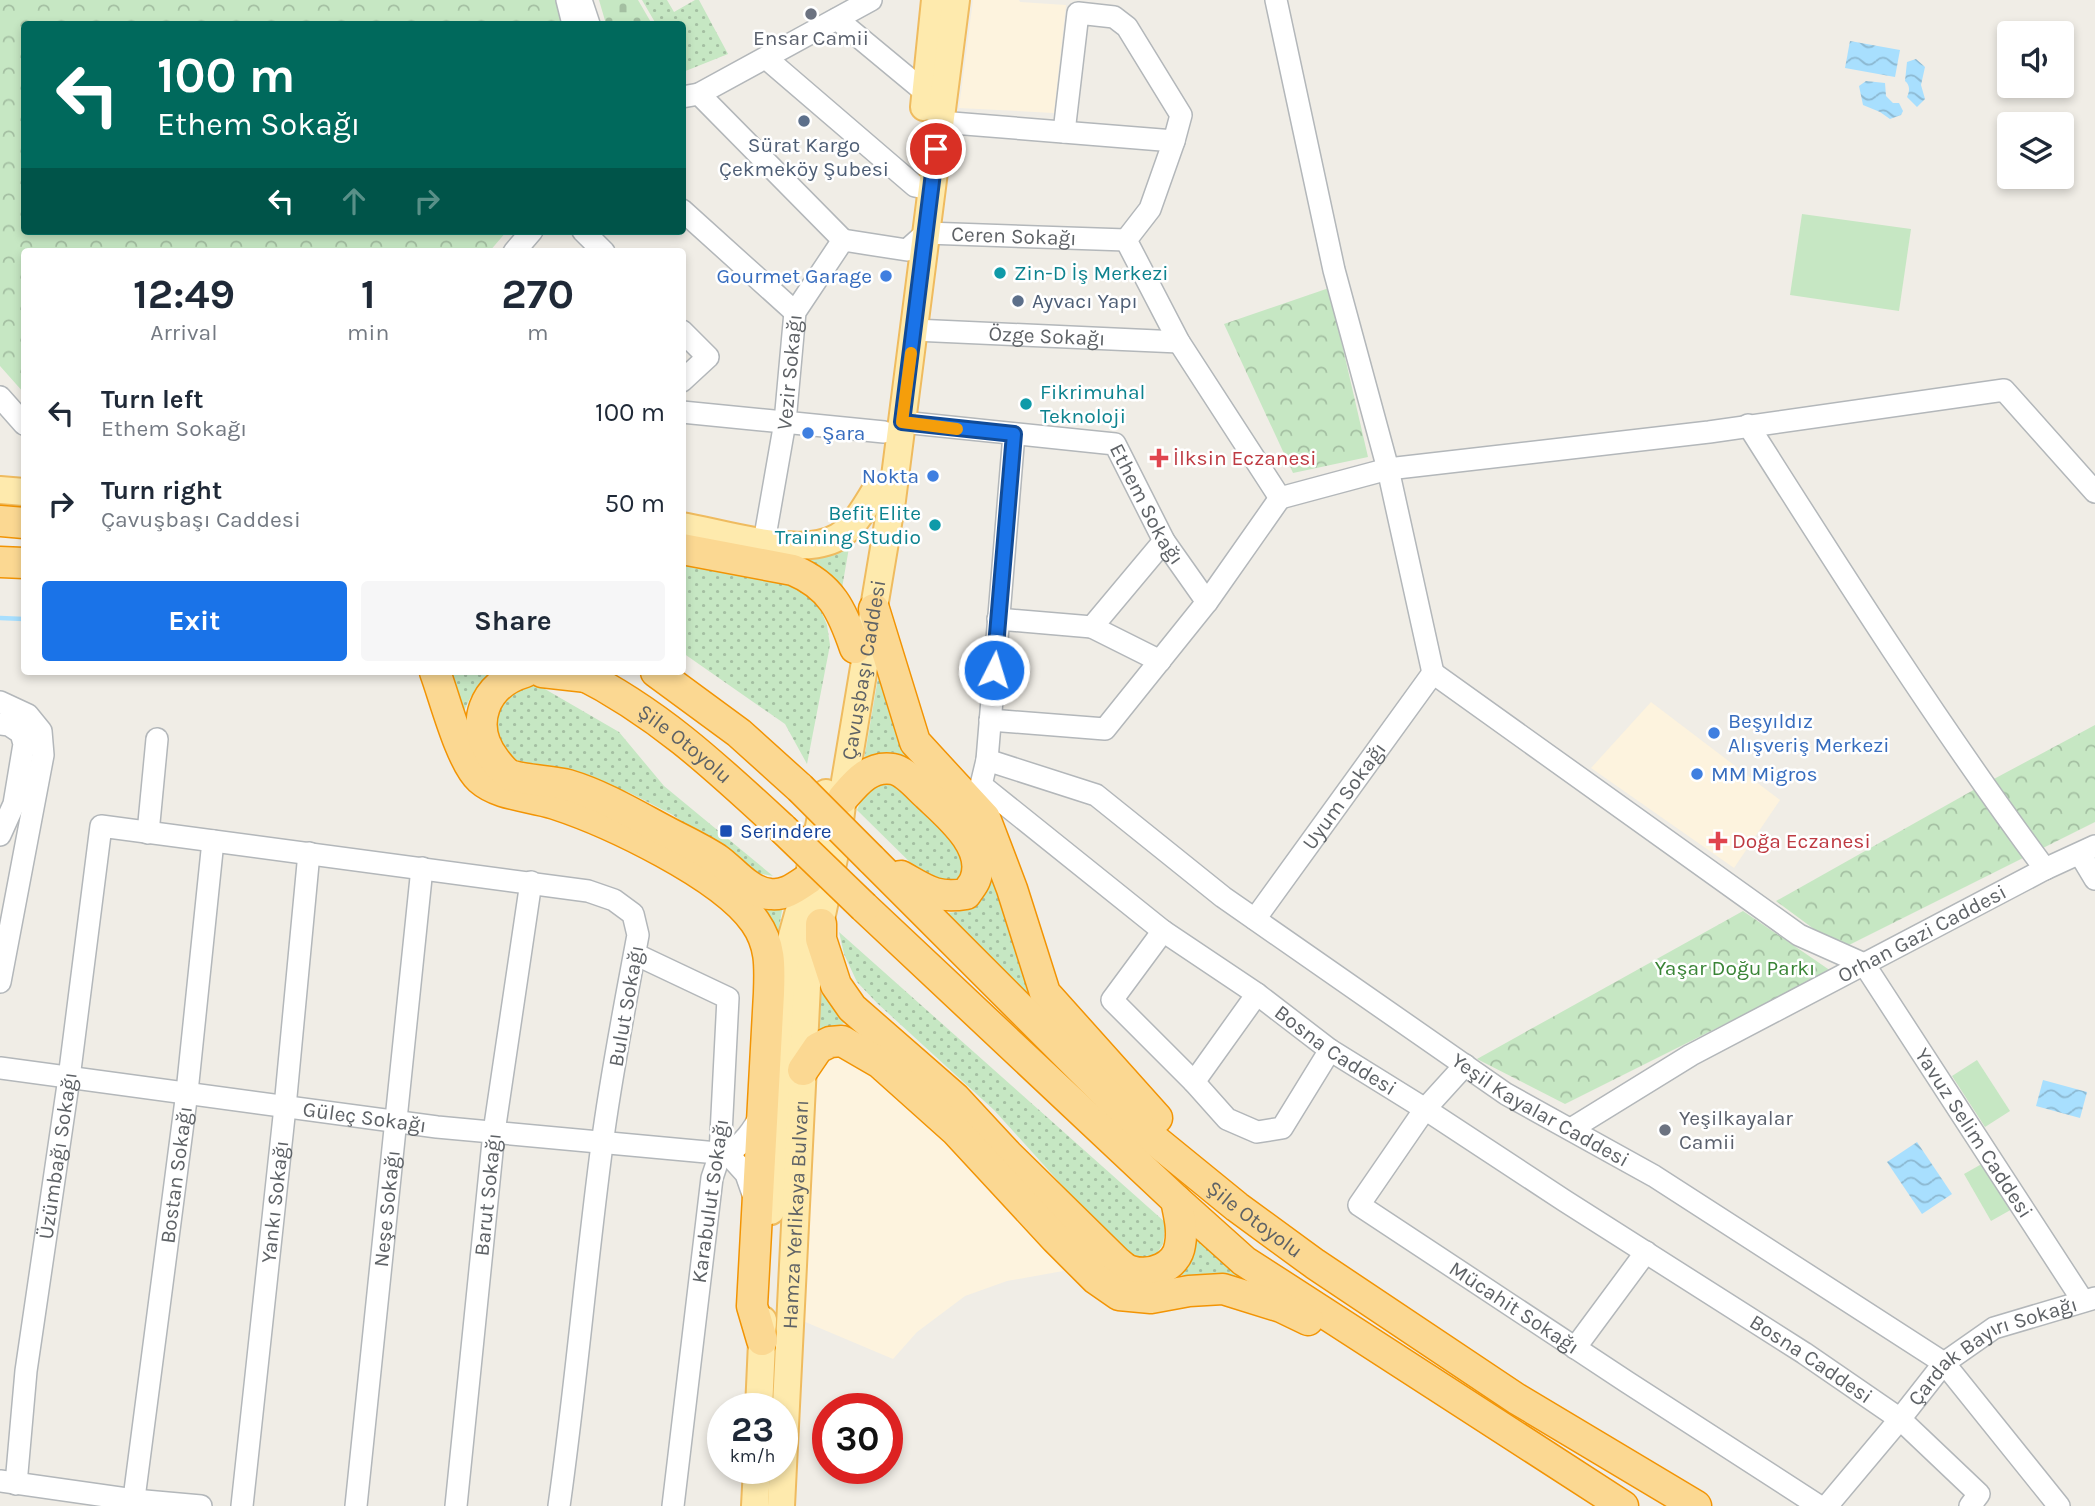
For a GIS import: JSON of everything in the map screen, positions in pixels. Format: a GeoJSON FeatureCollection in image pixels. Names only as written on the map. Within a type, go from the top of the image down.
{"type":"FeatureCollection","features":[{"type":"Feature","properties":{"kind":"highway"},"geometry":{"type":"LineString","coordinates":[[0,521],[21,523]]}},
{"type":"Feature","properties":{"kind":"highway"},"geometry":{"type":"LineString","coordinates":[[686,550],[793,570],[808,576],[824,587],[832,597],[845,619],[855,648]]}},
{"type":"Feature","properties":{"kind":"highway"},"geometry":{"type":"LineString","coordinates":[[0,562],[21,563]]}},
{"type":"Feature","properties":{"kind":"highway"},"geometry":{"type":"LineString","coordinates":[[874,609],[915,742],[985,818],[1012,889],[1045,993],[1237,1207]]}},
{"type":"Feature","properties":{"kind":"highway"},"geometry":{"type":"LineString","coordinates":[[436,675],[463,752],[471,770],[481,781],[494,788],[554,803],[619,830],[690,867],[729,894],[754,922],[765,942],[771,961],[752,1306],[762,1340]]}},
{"type":"Feature","properties":{"kind":"highway"},"geometry":{"type":"LineString","coordinates":[[518,675],[503,682],[492,692],[481,719],[482,736],[488,752],[511,776],[568,785],[613,803],[699,848],[753,888],[769,894],[787,893],[808,879]]}},
{"type":"Feature","properties":{"kind":"highway","name":"Şile Otoyolu"},"geometry":{"type":"LineString","coordinates":[[584,675],[630,701],[679,736],[783,829],[1244,1261],[1623,1506]]}},
{"type":"Feature","properties":{"kind":"highway","name":"Şile Otoyolu"},"geometry":{"type":"LineString","coordinates":[[664,676],[739,733],[800,788],[1140,1128],[1237,1207],[1315,1264],[1517,1399],[1696,1506]]}},
{"type":"Feature","properties":{"kind":"highway"},"geometry":{"type":"LineString","coordinates":[[843,798],[866,774],[894,769],[911,780],[965,832],[978,867],[975,881],[966,894],[941,896],[923,889],[872,859]]}},
{"type":"Feature","properties":{"kind":"highway"},"geometry":{"type":"LineString","coordinates":[[821,924],[821,939],[836,985],[852,1008],[955,1098],[1018,1165],[1117,1262],[1131,1271],[1152,1272],[1170,1265],[1180,1248],[1181,1232],[1176,1200]]}},
{"type":"Feature","properties":{"kind":"highway"},"geometry":{"type":"LineString","coordinates":[[803,1070],[818,1048],[830,1042],[842,1041],[880,1063],[956,1131],[1096,1279],[1119,1295],[1151,1298],[1189,1291],[1223,1289],[1281,1307],[1427,1381]]}},
{"type":"Feature","properties":{"kind":"main road","name":"Çavuşbaşı Caddesi"},"geometry":{"type":"LineString","coordinates":[[821,924],[837,844],[874,609],[893,427],[917,242],[922,188],[925,92],[935,0]]}},
{"type":"Feature","properties":{"kind":"main road","name":"Çavuşbaşı Caddesi"},"geometry":{"type":"LineString","coordinates":[[922,188],[940,122],[956,0]]}},
{"type":"Feature","properties":{"kind":"main road","name":"Çavuşbaşı Caddesi"},"geometry":{"type":"LineString","coordinates":[[808,879],[855,648],[875,491],[893,427],[914,330],[917,242]]}},
{"type":"Feature","properties":{"kind":"main road"},"geometry":{"type":"LineString","coordinates":[[0,490],[21,492]]}},
{"type":"Feature","properties":{"kind":"main road"},"geometry":{"type":"LineString","coordinates":[[686,527],[764,542],[799,546],[826,543],[840,536],[852,524],[875,491]]}},
{"type":"Feature","properties":{"kind":"main road","name":"Hamza Yerlikaya Bulvarı"},"geometry":{"type":"LineString","coordinates":[[760,1393],[762,1340],[792,936],[808,879]]}},
{"type":"Feature","properties":{"kind":"main road","name":"Hamza Yerlikaya Bulvarı"},"geometry":{"type":"LineString","coordinates":[[781,1506],[807,985],[821,924]]}},
{"type":"Feature","properties":{"kind":"main road"},"geometry":{"type":"LineString","coordinates":[[755,1506],[756,1484]]}},
{"type":"Feature","properties":{"kind":"street"},"geometry":{"type":"LineString","coordinates":[[567,0],[572,21]]}},
{"type":"Feature","properties":{"kind":"street"},"geometry":{"type":"LineString","coordinates":[[581,0],[588,21]]}},
{"type":"Feature","properties":{"kind":"street"},"geometry":{"type":"LineString","coordinates":[[872,0],[691,96],[843,240],[917,242]]}},
{"type":"Feature","properties":{"kind":"street"},"geometry":{"type":"LineString","coordinates":[[1276,0],[1334,270],[1388,469],[1433,673],[1798,935],[1864,964]]}},
{"type":"Feature","properties":{"kind":"street"},"geometry":{"type":"LineString","coordinates":[[1064,132],[1078,13],[1114,17],[1127,27],[1181,115],[1150,209],[1126,240],[1179,342],[1280,498]]}},
{"type":"Feature","properties":{"kind":"street"},"geometry":{"type":"LineString","coordinates":[[837,19],[925,92]]}},
{"type":"Feature","properties":{"kind":"street"},"geometry":{"type":"LineString","coordinates":[[766,58],[922,188]]}},
{"type":"Feature","properties":{"kind":"street"},"geometry":{"type":"LineString","coordinates":[[940,122],[1174,141]]}},
{"type":"Feature","properties":{"kind":"street"},"geometry":{"type":"LineString","coordinates":[[686,214],[795,312]]}},
{"type":"Feature","properties":{"kind":"street"},"geometry":{"type":"LineString","coordinates":[[587,235],[600,248]]}},
{"type":"Feature","properties":{"kind":"street","name":"Vezir Sokağı"},"geometry":{"type":"LineString","coordinates":[[764,542],[785,422],[795,312],[843,240]]}},
{"type":"Feature","properties":{"kind":"street","name":"Ceren Sokağı"},"geometry":{"type":"LineString","coordinates":[[917,242],[1126,240]]}},
{"type":"Feature","properties":{"kind":"street","name":"Özge Sokağı"},"geometry":{"type":"LineString","coordinates":[[914,330],[1179,342]]}},
{"type":"Feature","properties":{"kind":"street"},"geometry":{"type":"LineString","coordinates":[[686,335],[708,357],[686,377]]}},
{"type":"Feature","properties":{"kind":"street"},"geometry":{"type":"LineString","coordinates":[[990,720],[1105,729],[1207,602],[1280,498],[1388,469],[1709,432],[2004,390],[2095,492]]}},
{"type":"Feature","properties":{"kind":"street"},"geometry":{"type":"LineString","coordinates":[[0,397],[21,421]]}},
{"type":"Feature","properties":{"kind":"street","name":"Ethem Sokağı"},"geometry":{"type":"LineString","coordinates":[[686,412],[785,422],[1014,434],[1115,444],[1164,541],[1207,602]]}},
{"type":"Feature","properties":{"kind":"street"},"geometry":{"type":"LineString","coordinates":[[1748,425],[1978,778],[2045,869]]}},
{"type":"Feature","properties":{"kind":"street","name":"Bosna Caddesi"},"geometry":{"type":"LineString","coordinates":[[1014,434],[988,760],[981,785],[1163,931],[1257,994],[1330,1050],[1804,1353],[1900,1419],[1979,1494],[1970,1506]]}},
{"type":"Feature","properties":{"kind":"street"},"geometry":{"type":"LineString","coordinates":[[1092,627],[1164,541]]}},
{"type":"Feature","properties":{"kind":"street"},"geometry":{"type":"LineString","coordinates":[[998,619],[1092,627],[1160,660]]}},
{"type":"Feature","properties":{"kind":"street","name":"Uyum Sokağı"},"geometry":{"type":"LineString","coordinates":[[1255,919],[1433,673]]}},
{"type":"Feature","properties":{"kind":"street"},"geometry":{"type":"LineString","coordinates":[[0,702],[28,715],[41,732],[43,755],[10,873],[0,982]]}},
{"type":"Feature","properties":{"kind":"street"},"geometry":{"type":"LineString","coordinates":[[0,724],[9,725],[21,733],[24,744],[14,804],[0,835]]}},
{"type":"Feature","properties":{"kind":"street"},"geometry":{"type":"LineString","coordinates":[[148,832],[157,739]]}},
{"type":"Feature","properties":{"kind":"street","name":"Yeşil Kayalar Caddesi"},"geometry":{"type":"LineString","coordinates":[[988,760],[1096,795],[1223,897],[1506,1094],[1654,1176],[1944,1363],[2059,1506]]}},
{"type":"Feature","properties":{"kind":"street","name":"Bulut Sokağı"},"geometry":{"type":"LineString","coordinates":[[101,826],[588,891],[614,900],[633,914],[638,935],[602,1142],[580,1321],[572,1417],[559,1506]]}},
{"type":"Feature","properties":{"kind":"street","name":"Üzümbağı Sokağı"},"geometry":{"type":"LineString","coordinates":[[8,1483],[69,1078],[101,826]]}},
{"type":"Feature","properties":{"kind":"street","name":"Bostan Sokağı"},"geometry":{"type":"LineString","coordinates":[[134,1503],[187,1093],[213,841]]}},
{"type":"Feature","properties":{"kind":"street"},"geometry":{"type":"LineString","coordinates":[[2087,850],[2095,879]]}},
{"type":"Feature","properties":{"kind":"street","name":"Orhan Gazi Caddesi"},"geometry":{"type":"LineString","coordinates":[[1571,1129],[1691,1055],[2045,869],[2087,850]]}},
{"type":"Feature","properties":{"kind":"street","name":"Yankı Sokağı"},"geometry":{"type":"LineString","coordinates":[[242,1506],[309,853]]}},
{"type":"Feature","properties":{"kind":"street","name":"Neşe Sokağı"},"geometry":{"type":"LineString","coordinates":[[356,1506],[422,868]]}},
{"type":"Feature","properties":{"kind":"street","name":"Barut Sokağı"},"geometry":{"type":"LineString","coordinates":[[456,1506],[494,1132],[531,883]]}},
{"type":"Feature","properties":{"kind":"street"},"geometry":{"type":"LineString","coordinates":[[1163,931],[1112,1000],[1227,1119],[1257,1132],[1282,1128],[1330,1050]]}},
{"type":"Feature","properties":{"kind":"street","name":"Karabulut Sokağı"},"geometry":{"type":"LineString","coordinates":[[635,954],[728,998],[724,1154],[712,1178],[673,1506]]}},
{"type":"Feature","properties":{"kind":"street","name":"Yavuz Selim Caddesi"},"geometry":{"type":"LineString","coordinates":[[1864,964],[2089,1300]]}},
{"type":"Feature","properties":{"kind":"street"},"geometry":{"type":"LineString","coordinates":[[1194,1082],[1257,994]]}},
{"type":"Feature","properties":{"kind":"street","name":"Mücahit Sokağı"},"geometry":{"type":"LineString","coordinates":[[1465,1065],[1425,1109],[1359,1205],[1819,1506]]}},
{"type":"Feature","properties":{"kind":"street","name":"Güleç Sokağı"},"geometry":{"type":"LineString","coordinates":[[0,1069],[395,1121],[724,1154]]}},
{"type":"Feature","properties":{"kind":"street"},"geometry":{"type":"LineString","coordinates":[[757,1212],[746,1174],[737,1162],[724,1154],[743,1143],[763,1109]]}},
{"type":"Feature","properties":{"kind":"street"},"geometry":{"type":"LineString","coordinates":[[1575,1348],[1646,1252]]}},
{"type":"Feature","properties":{"kind":"street","name":"Çardak Bayırı Sokağı"},"geometry":{"type":"LineString","coordinates":[[1900,1419],[1944,1363],[1994,1328],[2089,1300]]}},
{"type":"Feature","properties":{"kind":"street"},"geometry":{"type":"LineString","coordinates":[[1827,1506],[1900,1419]]}},
{"type":"Feature","properties":{"kind":"street"},"geometry":{"type":"LineString","coordinates":[[8,1483],[43,1497],[201,1506]]}},
{"type":"Feature","properties":{"kind":"shaded area"},"geometry":{"type":"Polygon","coordinates":[[[973,0],[1019,0],[1066,5],[1054,113],[959,108],[973,0]]]}},
{"type":"Feature","properties":{"kind":"shaded area","name":"MM Migros"},"geometry":{"type":"Polygon","coordinates":[[[1651,702],[1780,800],[1734,868],[1591,768],[1651,702]]]}},
{"type":"Feature","properties":{"kind":"shaded area"},"geometry":{"type":"Polygon","coordinates":[[[844,1048],[937,1123],[1063,1271],[1007,1281],[965,1296],[917,1332],[893,1359],[803,1321],[818,1069],[825,1056],[844,1048]]]}},
{"type":"Feature","properties":{"kind":"green space"},"geometry":{"type":"Polygon","coordinates":[[[0,0],[561,0],[566,21],[21,21],[21,235],[504,235],[492,248],[21,248],[21,390],[0,366],[0,0]]]}},
{"type":"Feature","properties":{"kind":"green space"},"geometry":{"type":"Polygon","coordinates":[[[599,0],[638,0],[650,21],[605,21],[599,0]]]}},
{"type":"Feature","properties":{"kind":"green space"},"geometry":{"type":"Polygon","coordinates":[[[642,0],[667,0],[674,12],[699,0],[728,54],[686,71],[686,21],[654,21],[642,0]]]}},
{"type":"Feature","properties":{"kind":"green space"},"geometry":{"type":"Polygon","coordinates":[[[1802,214],[1911,229],[1899,311],[1790,295],[1802,214]]]}},
{"type":"Feature","properties":{"kind":"green space"},"geometry":{"type":"Polygon","coordinates":[[[1329,288],[1368,457],[1293,473],[1224,324],[1329,288]]]}},
{"type":"Feature","properties":{"kind":"green space"},"geometry":{"type":"Polygon","coordinates":[[[850,542],[842,588],[801,561],[827,553],[850,542]]]}},
{"type":"Feature","properties":{"kind":"green space"},"geometry":{"type":"Polygon","coordinates":[[[686,564],[782,577],[817,601],[827,625],[830,645],[807,764],[785,724],[686,655],[686,564]]]}},
{"type":"Feature","properties":{"kind":"green space"},"geometry":{"type":"Polygon","coordinates":[[[880,666],[917,764],[896,753],[864,760],[880,666]]]}},
{"type":"Feature","properties":{"kind":"green space"},"geometry":{"type":"Polygon","coordinates":[[[446,675],[490,675],[470,698],[461,719],[446,675]]]}},
{"type":"Feature","properties":{"kind":"green space"},"geometry":{"type":"Polygon","coordinates":[[[521,684],[538,685],[619,732],[664,786],[773,876],[750,872],[673,815],[628,792],[518,761],[503,752],[491,708],[521,684]]]}},
{"type":"Feature","properties":{"kind":"green space"},"geometry":{"type":"Polygon","coordinates":[[[2095,725],[2095,822],[1841,949],[1776,901],[1977,788],[2095,725]]]}},
{"type":"Feature","properties":{"kind":"green space"},"geometry":{"type":"Polygon","coordinates":[[[897,780],[961,851],[966,864],[958,885],[928,880],[857,810],[867,787],[897,780]]]}},
{"type":"Feature","properties":{"kind":"green space"},"geometry":{"type":"Polygon","coordinates":[[[990,866],[1041,1008],[943,913],[965,910],[978,902],[986,888],[990,866]]]}},
{"type":"Feature","properties":{"kind":"green space"},"geometry":{"type":"Polygon","coordinates":[[[783,905],[778,934],[761,907],[783,905]]]}},
{"type":"Feature","properties":{"kind":"green space","name":"Yaşar Doğu Parkı"},"geometry":{"type":"Polygon","coordinates":[[[1743,911],[1831,971],[1565,1104],[1477,1059],[1743,911]]]}},
{"type":"Feature","properties":{"kind":"green space"},"geometry":{"type":"Polygon","coordinates":[[[839,932],[1166,1223],[1163,1244],[1153,1259],[1145,1261],[1125,1255],[994,1110],[877,1003],[857,982],[844,954],[839,932]]]}},
{"type":"Feature","properties":{"kind":"green space"},"geometry":{"type":"Polygon","coordinates":[[[821,993],[850,1021],[818,1033],[821,993]]]}},
{"type":"Feature","properties":{"kind":"green space"},"geometry":{"type":"Polygon","coordinates":[[[1977,1060],[2010,1111],[1985,1127],[1952,1076],[1977,1060]]]}},
{"type":"Feature","properties":{"kind":"green space"},"geometry":{"type":"Polygon","coordinates":[[[1987,1161],[2014,1208],[1991,1221],[1964,1174],[1987,1161]]]}},
{"type":"Feature","properties":{"kind":"green space"},"geometry":{"type":"Polygon","coordinates":[[[1192,1235],[1252,1284],[1180,1275],[1190,1263],[1192,1235]]]}},
{"type":"Feature","properties":{"kind":"water"},"geometry":{"type":"Polygon","coordinates":[[[1850,41],[1900,50],[1895,77],[1845,68],[1850,41]]]}},
{"type":"Feature","properties":{"kind":"water"},"geometry":{"type":"Polygon","coordinates":[[[1916,59],[1925,67],[1921,85],[1925,99],[1917,107],[1907,97],[1909,88],[1905,81],[1907,62],[1916,59]]]}},
{"type":"Feature","properties":{"kind":"water"},"geometry":{"type":"Polygon","coordinates":[[[1866,81],[1885,83],[1886,96],[1893,103],[1899,103],[1903,111],[1901,115],[1890,119],[1863,105],[1859,86],[1866,81]]]}},
{"type":"Feature","properties":{"kind":"water"},"geometry":{"type":"Polygon","coordinates":[[[2043,1080],[2087,1092],[2080,1118],[2036,1106],[2043,1080]]]}},
{"type":"Feature","properties":{"kind":"water"},"geometry":{"type":"Polygon","coordinates":[[[1917,1142],[1952,1194],[1922,1214],[1887,1162],[1917,1142]]]}},
{"type":"Feature","properties":{"kind":"waterway"},"geometry":{"type":"LineString","coordinates":[[0,618],[21,619]]}},
{"type":"Feature","properties":{"kind":"slow traffic"},"geometry":{"type":"LineString","coordinates":[[911,353],[902,422],[957,429]]}},
{"type":"Feature","properties":{"kind":"place","name":"Ensar Camii"},"geometry":{"type":"Point","coordinates":[811,14]}},
{"type":"Feature","properties":{"kind":"place","name":"Sürat Kargo Çekmeköy Şubesi"},"geometry":{"type":"Point","coordinates":[804,121]}},
{"type":"Feature","properties":{"kind":"place","name":"Zin-D İş Merkezi"},"geometry":{"type":"Point","coordinates":[1000,273]}},
{"type":"Feature","properties":{"kind":"place","name":"Gourmet Garage"},"geometry":{"type":"Point","coordinates":[886,276]}},
{"type":"Feature","properties":{"kind":"place","name":"Ayvacı Yapı"},"geometry":{"type":"Point","coordinates":[1018,301]}},
{"type":"Feature","properties":{"kind":"place","name":"Fikrimuhal Teknoloji"},"geometry":{"type":"Point","coordinates":[1026,404]}},
{"type":"Feature","properties":{"kind":"place","name":"Şara"},"geometry":{"type":"Point","coordinates":[808,433]}},
{"type":"Feature","properties":{"kind":"place","name":"İlksin Eczanesi"},"geometry":{"type":"Point","coordinates":[1159,458]}},
{"type":"Feature","properties":{"kind":"place","name":"Nokta"},"geometry":{"type":"Point","coordinates":[933,476]}},
{"type":"Feature","properties":{"kind":"place","name":"Befit Elite Training Studio"},"geometry":{"type":"Point","coordinates":[935,525]}},
{"type":"Feature","properties":{"kind":"place","name":"Beşyıldız Alışveriş Merkezi"},"geometry":{"type":"Point","coordinates":[1714,733]}},
{"type":"Feature","properties":{"kind":"place","name":"MM Migros"},"geometry":{"type":"Point","coordinates":[1697,774]}},
{"type":"Feature","properties":{"kind":"place","name":"Serindere"},"geometry":{"type":"Point","coordinates":[726,831]}},
{"type":"Feature","properties":{"kind":"place","name":"Doğa Eczanesi"},"geometry":{"type":"Point","coordinates":[1718,841]}},
{"type":"Feature","properties":{"kind":"place","name":"Yeşilkayalar Camii"},"geometry":{"type":"Point","coordinates":[1665,1130]}},
{"type":"Feature","properties":{"kind":"route"},"geometry":{"type":"LineString","coordinates":[[936,149],[902,422],[1014,434],[994,670]]}}]}
